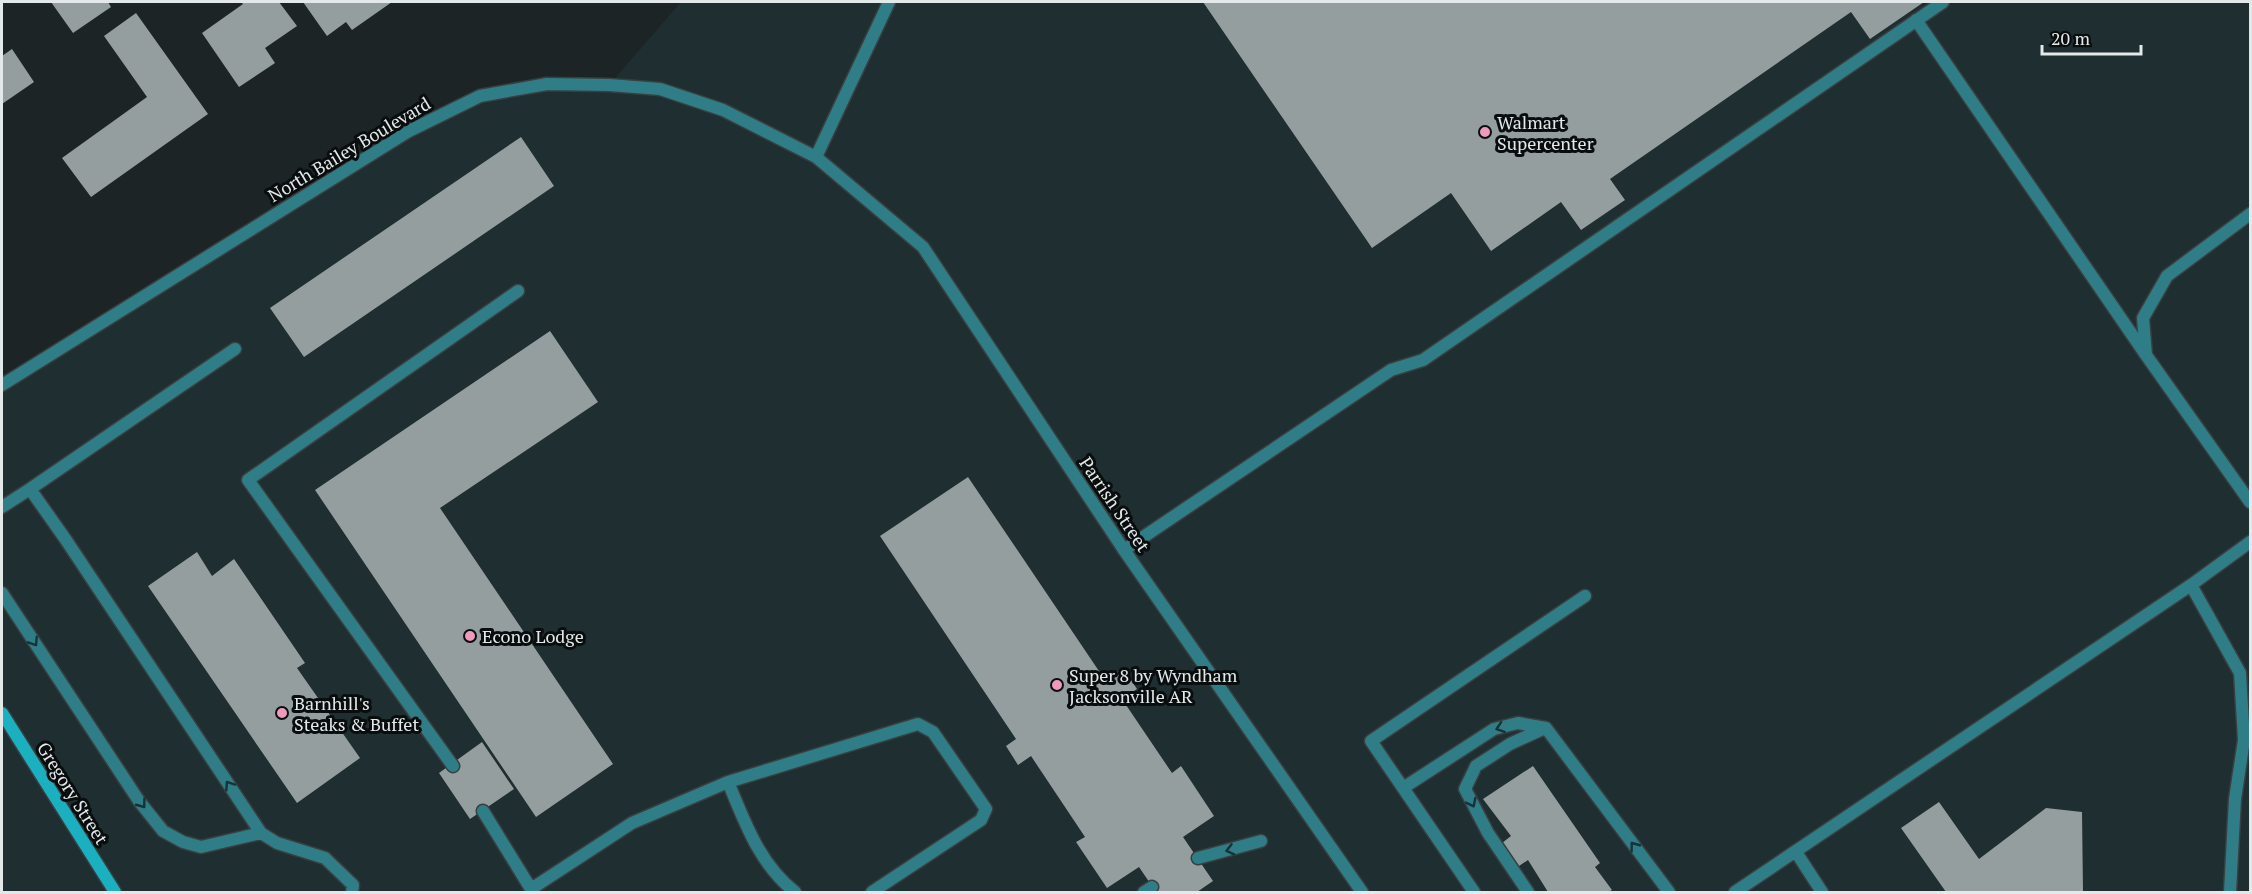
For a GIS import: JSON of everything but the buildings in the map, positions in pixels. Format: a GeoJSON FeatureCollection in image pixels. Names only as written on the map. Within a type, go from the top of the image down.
{"type":"FeatureCollection","features":[{"type":"Feature","properties":{"kind":"street"},"geometry":{"type":"LineString","coordinates":[[816,157],[889,2]]}},
{"type":"Feature","properties":{"kind":"street"},"geometry":{"type":"LineString","coordinates":[[1124,550],[1391,370],[1423,360],[1943,2]]}},
{"type":"Feature","properties":{"kind":"street"},"geometry":{"type":"LineString","coordinates":[[1916,20],[2250,502]]}},
{"type":"Feature","properties":{"kind":"street","name":"North Bailey Boulevard"},"geometry":{"type":"LineString","coordinates":[[2,385],[409,130],[480,96],[547,84],[609,85],[660,90],[723,110],[816,157]]}},
{"type":"Feature","properties":{"kind":"street","name":"Parrish Street"},"geometry":{"type":"LineString","coordinates":[[816,157],[923,248],[1124,550],[1362,892]]}},
{"type":"Feature","properties":{"kind":"street"},"geometry":{"type":"LineString","coordinates":[[2146,355],[2143,318],[2167,276],[2250,214]]}},
{"type":"Feature","properties":{"kind":"street"},"geometry":{"type":"LineString","coordinates":[[453,766],[248,480],[518,291]]}},
{"type":"Feature","properties":{"kind":"street"},"geometry":{"type":"LineString","coordinates":[[2,507],[235,349]]}},
{"type":"Feature","properties":{"kind":"street"},"geometry":{"type":"LineString","coordinates":[[30,489],[261,833],[277,843],[325,858],[352,885],[352,892]]}},
{"type":"Feature","properties":{"kind":"street"},"geometry":{"type":"LineString","coordinates":[[1735,892],[2192,585],[2250,542]]}},
{"type":"Feature","properties":{"kind":"street"},"geometry":{"type":"LineString","coordinates":[[2192,585],[2240,673],[2244,740],[2235,799],[2230,892]]}},
{"type":"Feature","properties":{"kind":"street"},"geometry":{"type":"LineString","coordinates":[[2,593],[139,801],[163,831],[183,842],[201,847],[261,833]]}},
{"type":"Feature","properties":{"kind":"street"},"geometry":{"type":"LineString","coordinates":[[1474,892],[1371,741],[1585,596]]}},
{"type":"Feature","properties":{"kind":"street","name":"Gregory Street"},"geometry":{"type":"LineString","coordinates":[[2,713],[115,892]]}},
{"type":"Feature","properties":{"kind":"street"},"geometry":{"type":"LineString","coordinates":[[1403,788],[1494,729],[1518,723],[1546,728],[1669,892]]}},
{"type":"Feature","properties":{"kind":"street"},"geometry":{"type":"LineString","coordinates":[[483,811],[531,891],[632,823],[728,782],[918,724],[933,732],[986,809],[981,820],[872,892]]}},
{"type":"Feature","properties":{"kind":"street"},"geometry":{"type":"LineString","coordinates":[[1528,892],[1488,833],[1465,789],[1476,766],[1510,744],[1546,728]]}},
{"type":"Feature","properties":{"kind":"street"},"geometry":{"type":"LineString","coordinates":[[728,782],[752,840],[779,880],[795,892]]}},
{"type":"Feature","properties":{"kind":"street"},"geometry":{"type":"LineString","coordinates":[[1198,858],[1261,841]]}},
{"type":"Feature","properties":{"kind":"street"},"geometry":{"type":"LineString","coordinates":[[1796,852],[1822,892]]}},
{"type":"Feature","properties":{"kind":"shaded area"},"geometry":{"type":"Polygon","coordinates":[[[681,2],[2250,2],[2250,892],[2,892],[2,385],[409,130],[480,96],[547,84],[609,85],[681,2]]]}},
{"type":"Feature","properties":{"kind":"place","name":"Walmart Supercenter"},"geometry":{"type":"Point","coordinates":[1485,132]}},
{"type":"Feature","properties":{"kind":"place","name":"Econo Lodge"},"geometry":{"type":"Point","coordinates":[470,636]}},
{"type":"Feature","properties":{"kind":"place","name":"Super 8 by Wyndham Jacksonville AR"},"geometry":{"type":"Point","coordinates":[1057,685]}},
{"type":"Feature","properties":{"kind":"place","name":"Barnhill's Steaks & Buffet"},"geometry":{"type":"Point","coordinates":[282,713]}}]}
